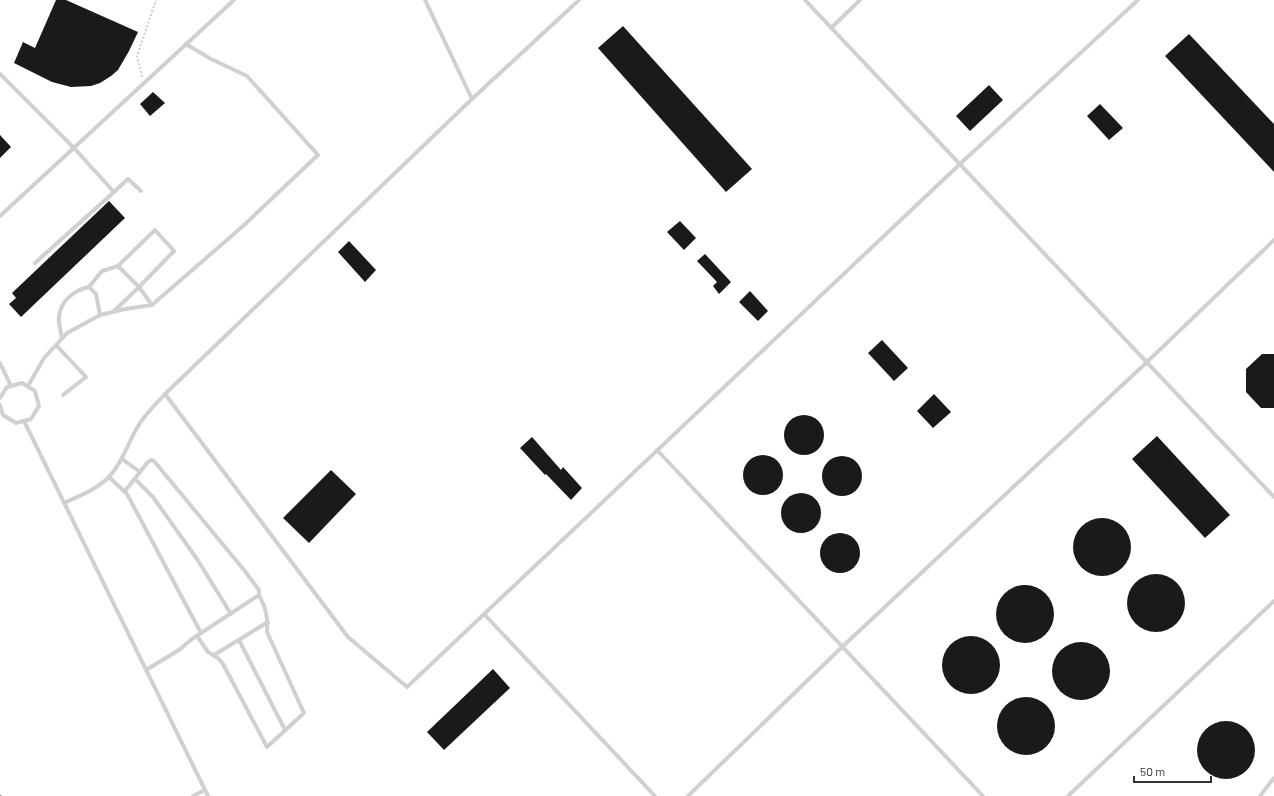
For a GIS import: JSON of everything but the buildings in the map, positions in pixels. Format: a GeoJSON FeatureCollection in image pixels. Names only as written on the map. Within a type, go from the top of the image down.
{"type":"FeatureCollection","features":[{"type":"Feature","properties":{"kind":"lane"},"geometry":{"type":"LineString","coordinates":[[0,216],[234,0]]}},
{"type":"Feature","properties":{"kind":"lane"},"geometry":{"type":"LineString","coordinates":[[425,0],[472,99]]}},
{"type":"Feature","properties":{"kind":"lane"},"geometry":{"type":"LineString","coordinates":[[64,503],[92,490],[108,478],[122,459],[137,428],[150,409],[472,99],[578,0]]}},
{"type":"Feature","properties":{"kind":"lane"},"geometry":{"type":"LineString","coordinates":[[805,0],[1274,497]]}},
{"type":"Feature","properties":{"kind":"lane"},"geometry":{"type":"LineString","coordinates":[[831,28],[860,0]]}},
{"type":"Feature","properties":{"kind":"lane"},"geometry":{"type":"LineString","coordinates":[[165,394],[348,637],[407,687],[960,164],[1138,0]]}},
{"type":"Feature","properties":{"kind":"lane"},"geometry":{"type":"LineString","coordinates":[[28,386],[44,358],[67,333],[100,315],[152,305],[243,226],[318,155],[247,76],[211,59],[186,44]]}},
{"type":"Feature","properties":{"kind":"lane"},"geometry":{"type":"LineString","coordinates":[[0,74],[74,148],[114,192]]}},
{"type":"Feature","properties":{"kind":"lane"},"geometry":{"type":"LineString","coordinates":[[35,263],[128,179],[141,191]]}},
{"type":"Feature","properties":{"kind":"lane"},"geometry":{"type":"LineString","coordinates":[[62,338],[58,317],[63,302],[81,289],[89,287],[102,271],[118,266],[155,230],[174,251],[113,312]]}},
{"type":"Feature","properties":{"kind":"lane"},"geometry":{"type":"LineString","coordinates":[[688,796],[842,647],[1147,362],[1274,240]]}},
{"type":"Feature","properties":{"kind":"lane"},"geometry":{"type":"LineString","coordinates":[[118,266],[139,286],[152,305]]}},
{"type":"Feature","properties":{"kind":"lane"},"geometry":{"type":"LineString","coordinates":[[89,287],[96,294],[100,315]]}},
{"type":"Feature","properties":{"kind":"lane"},"geometry":{"type":"LineString","coordinates":[[56,345],[86,377],[63,395]]}},
{"type":"Feature","properties":{"kind":"lane"},"geometry":{"type":"LineString","coordinates":[[0,362],[11,386]]}},
{"type":"Feature","properties":{"kind":"lane"},"geometry":{"type":"LineString","coordinates":[[0,398],[7,387],[22,383],[35,391],[39,406],[31,419],[16,423],[1,416],[0,405]]}},
{"type":"Feature","properties":{"kind":"lane"},"geometry":{"type":"LineString","coordinates":[[24,421],[208,796]]}},
{"type":"Feature","properties":{"kind":"lane"},"geometry":{"type":"LineString","coordinates":[[657,450],[983,796]]}},
{"type":"Feature","properties":{"kind":"lane"},"geometry":{"type":"LineString","coordinates":[[122,459],[140,472]]}},
{"type":"Feature","properties":{"kind":"lane"},"geometry":{"type":"LineString","coordinates":[[125,491],[151,460],[154,461],[244,570],[259,590],[259,595],[267,612],[268,632],[304,713],[267,747],[223,664],[214,655],[208,652],[196,636]]}},
{"type":"Feature","properties":{"kind":"lane"},"geometry":{"type":"LineString","coordinates":[[108,478],[125,491],[201,633]]}},
{"type":"Feature","properties":{"kind":"lane"},"geometry":{"type":"LineString","coordinates":[[135,479],[153,497],[198,559],[231,614]]}},
{"type":"Feature","properties":{"kind":"lane"},"geometry":{"type":"LineString","coordinates":[[146,670],[179,650],[196,636],[259,595]]}},
{"type":"Feature","properties":{"kind":"lane"},"geometry":{"type":"LineString","coordinates":[[1068,796],[1274,601]]}},
{"type":"Feature","properties":{"kind":"lane"},"geometry":{"type":"LineString","coordinates":[[484,614],[655,796]]}},
{"type":"Feature","properties":{"kind":"lane"},"geometry":{"type":"LineString","coordinates":[[214,655],[268,622]]}},
{"type":"Feature","properties":{"kind":"lane"},"geometry":{"type":"LineString","coordinates":[[239,640],[285,730]]}},
{"type":"Feature","properties":{"kind":"lane"},"geometry":{"type":"LineString","coordinates":[[1260,796],[1274,778]]}},
{"type":"Feature","properties":{"kind":"lane"},"geometry":{"type":"LineString","coordinates":[[192,796],[205,790]]}},
{"type":"Feature","properties":{"kind":"path"},"geometry":{"type":"LineString","coordinates":[[143,84],[137,56],[156,0]]}}]}
